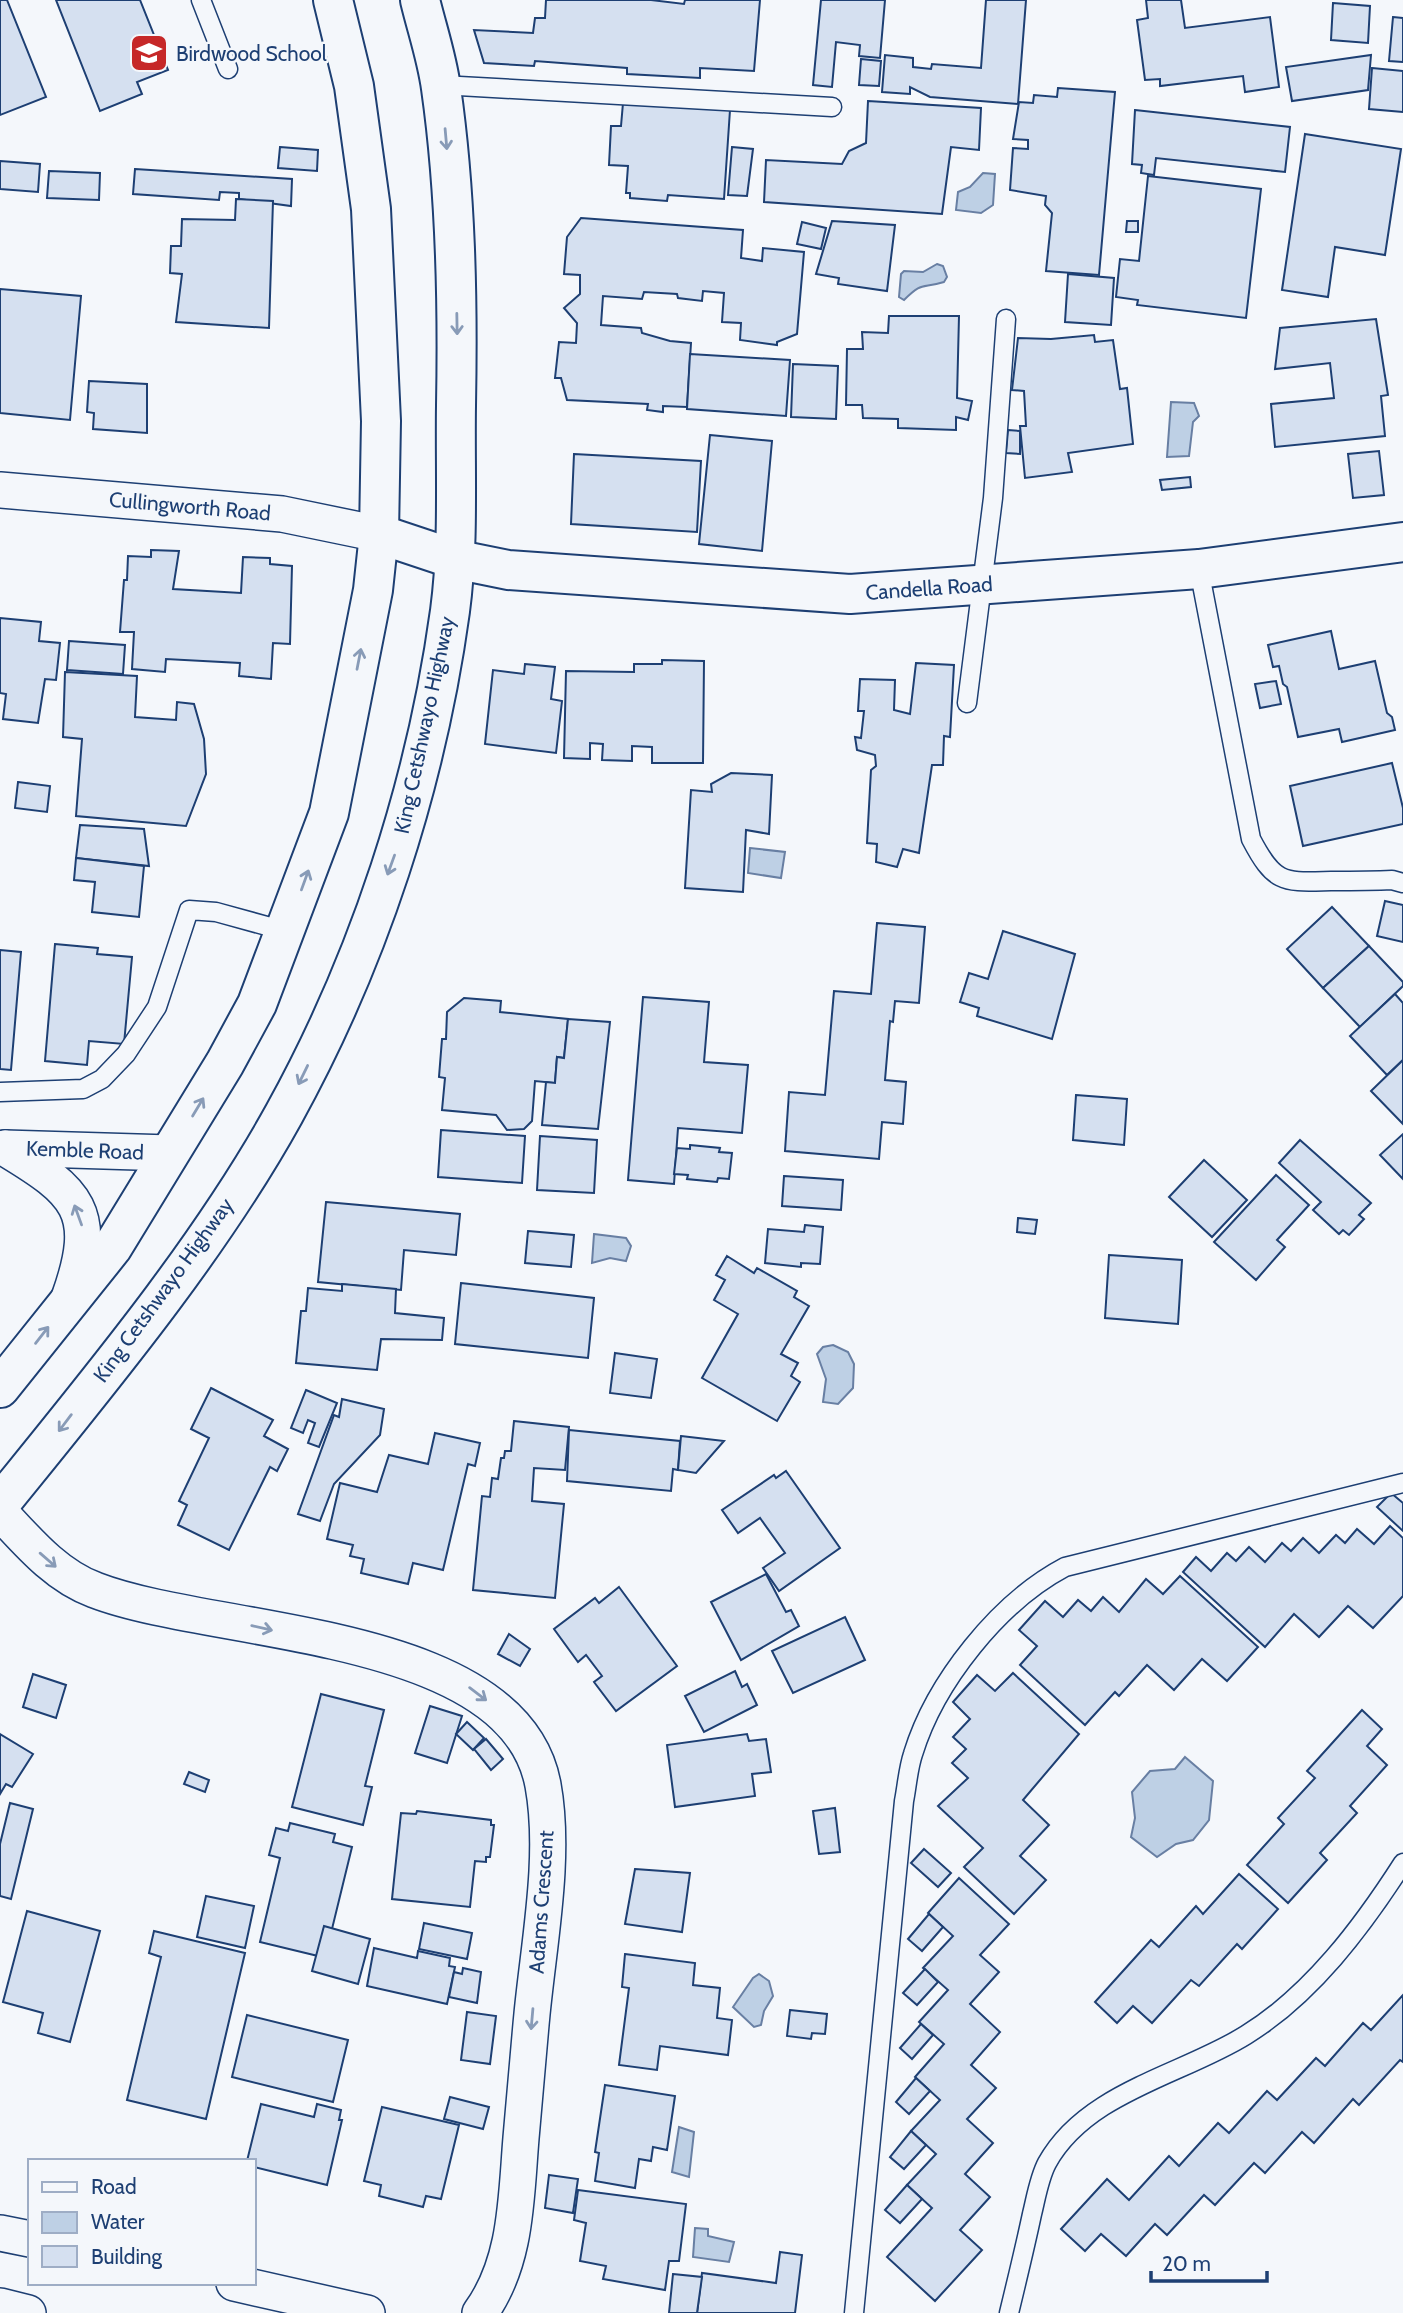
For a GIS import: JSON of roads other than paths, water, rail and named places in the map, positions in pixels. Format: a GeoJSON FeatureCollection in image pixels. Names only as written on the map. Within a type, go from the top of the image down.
{"type":"FeatureCollection","features":[{"type":"Feature","properties":{"kind":"main road"},"geometry":{"type":"LineString","coordinates":[[0,1388],[112,1248],[257,1004],[329,813],[373,590],[379,534],[381,421],[371,209],[354,86],[333,0]]}},
{"type":"Feature","properties":{"kind":"main road","name":"King Cetshwayo Highway"},"geometry":{"type":"LineString","coordinates":[[0,1504],[199,1248],[284,1115],[350,977],[397,847],[428,728],[450,610],[454,559],[456,256],[441,85],[420,0]]}},
{"type":"Feature","properties":{"kind":"main road","name":"Candella Road"},"geometry":{"type":"LineString","coordinates":[[379,534],[454,559],[508,570],[850,594],[1199,569],[1403,542]]}},
{"type":"Feature","properties":{"kind":"street","name":"Cullingworth Road"},"geometry":{"type":"LineString","coordinates":[[0,490],[282,514],[379,534]]}},
{"type":"Feature","properties":{"kind":"street","name":"Kemble Road"},"geometry":{"type":"LineString","coordinates":[[2,1148],[170,1153]]}},
{"type":"Feature","properties":{"kind":"street"},"geometry":{"type":"LineString","coordinates":[[2,1148],[50,1175],[67,1192],[80,1214],[85,1242],[66,1304]]}},
{"type":"Feature","properties":{"kind":"street","name":"Adams Crescent"},"geometry":{"type":"LineString","coordinates":[[0,1512],[50,1562],[93,1590],[174,1612],[234,1622],[365,1651],[439,1671],[470,1687],[499,1710],[531,1754],[543,1781],[547,1857],[516,2196],[504,2269],[496,2290],[480,2313]]}},
{"type":"Feature","properties":{"kind":"street"},"geometry":{"type":"LineString","coordinates":[[0,2233],[28,2239]]}},
{"type":"Feature","properties":{"kind":"street"},"geometry":{"type":"LineString","coordinates":[[243,2285],[367,2313]]}},
{"type":"Feature","properties":{"kind":"street"},"geometry":{"type":"LineString","coordinates":[[0,2306],[28,2313]]}},
{"type":"Feature","properties":{"kind":"lane"},"geometry":{"type":"LineString","coordinates":[[201,0],[228,69]]}},
{"type":"Feature","properties":{"kind":"lane"},"geometry":{"type":"LineString","coordinates":[[441,85],[832,107]]}},
{"type":"Feature","properties":{"kind":"lane"},"geometry":{"type":"LineString","coordinates":[[967,703],[983,585],[1006,319]]}},
{"type":"Feature","properties":{"kind":"lane"},"geometry":{"type":"LineString","coordinates":[[1199,569],[1251,839],[1260,856],[1279,875],[1299,884],[1392,880],[1403,883]]}},
{"type":"Feature","properties":{"kind":"lane"},"geometry":{"type":"LineString","coordinates":[[0,1092],[83,1089],[102,1079],[126,1054],[157,1007],[189,910],[216,912],[285,931]]}},
{"type":"Feature","properties":{"kind":"lane"},"geometry":{"type":"LineString","coordinates":[[854,2313],[904,1801],[912,1755],[938,1695],[1011,1605],[1039,1581],[1065,1567],[1403,1483]]}},
{"type":"Feature","properties":{"kind":"lane"},"geometry":{"type":"LineString","coordinates":[[1009,2313],[1045,2165],[1063,2139],[1091,2115],[1139,2087],[1245,2036],[1284,2007],[1345,1945],[1403,1863]]}},
{"type":"Feature","properties":{"kind":"water"},"geometry":{"type":"Polygon","coordinates":[[[983,173],[995,174],[993,205],[981,213],[956,210],[958,192],[970,187],[983,173]]]}},
{"type":"Feature","properties":{"kind":"water"},"geometry":{"type":"Polygon","coordinates":[[[937,264],[943,266],[947,277],[944,282],[919,288],[904,300],[899,297],[901,274],[904,271],[923,272],[937,264]]]}},
{"type":"Feature","properties":{"kind":"water"},"geometry":{"type":"Polygon","coordinates":[[[1171,402],[1194,403],[1199,416],[1193,422],[1189,456],[1167,457],[1171,402]]]}},
{"type":"Feature","properties":{"kind":"water"},"geometry":{"type":"Polygon","coordinates":[[[750,848],[785,852],[781,878],[748,873],[750,848]]]}},
{"type":"Feature","properties":{"kind":"water"},"geometry":{"type":"Polygon","coordinates":[[[594,1234],[626,1238],[631,1246],[626,1261],[610,1258],[592,1263],[594,1234]]]}},
{"type":"Feature","properties":{"kind":"water"},"geometry":{"type":"Polygon","coordinates":[[[833,1345],[848,1352],[854,1364],[853,1388],[838,1404],[823,1402],[826,1379],[817,1354],[823,1347],[833,1345]]]}},
{"type":"Feature","properties":{"kind":"water"},"geometry":{"type":"Polygon","coordinates":[[[1185,1757],[1213,1781],[1209,1820],[1193,1840],[1176,1844],[1157,1857],[1131,1837],[1135,1818],[1132,1792],[1150,1771],[1175,1769],[1185,1757]]]}},
{"type":"Feature","properties":{"kind":"water"},"geometry":{"type":"Polygon","coordinates":[[[759,1974],[769,1981],[773,1996],[764,2011],[761,2025],[754,2027],[733,2007],[753,1978],[759,1974]]]}},
{"type":"Feature","properties":{"kind":"water"},"geometry":{"type":"Polygon","coordinates":[[[679,2127],[694,2132],[689,2177],[672,2172],[679,2127]]]}},
{"type":"Feature","properties":{"kind":"water"},"geometry":{"type":"Polygon","coordinates":[[[695,2228],[708,2229],[708,2236],[734,2242],[729,2262],[693,2257],[695,2228]]]}},
{"type":"Feature","properties":{"kind":"place","name":"Birdwood School"},"geometry":{"type":"Point","coordinates":[149,53]}}]}
